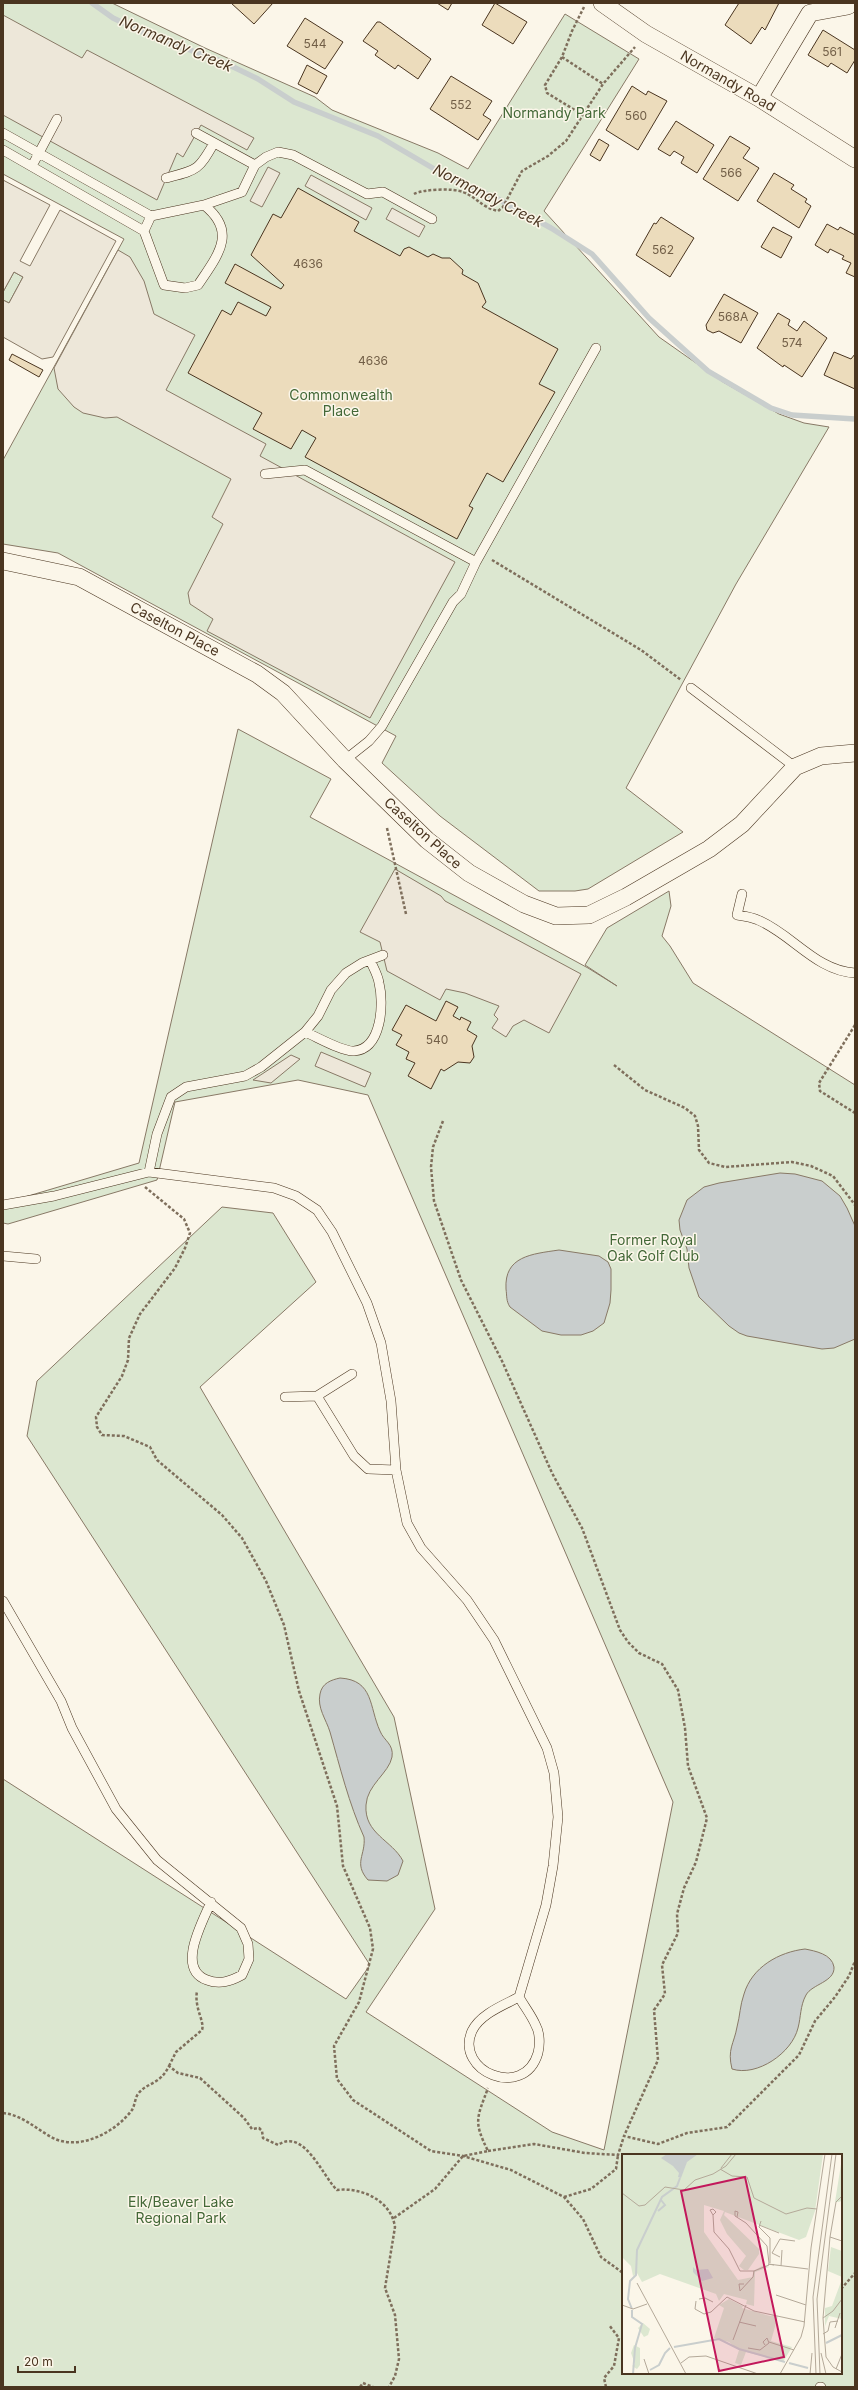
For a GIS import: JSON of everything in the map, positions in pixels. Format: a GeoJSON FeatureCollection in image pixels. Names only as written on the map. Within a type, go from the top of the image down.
{"type":"FeatureCollection","features":[{"type":"Feature","properties":{"kind":"street","name":"Normandy Road"},"geometry":{"type":"LineString","coordinates":[[602,3],[646,34],[759,98],[855,159]]}},
{"type":"Feature","properties":{"kind":"street"},"geometry":{"type":"LineString","coordinates":[[759,98],[809,8],[848,6]]}},
{"type":"Feature","properties":{"kind":"street","name":"Caselton Place"},"geometry":{"type":"LineString","coordinates":[[3,561],[79,577],[257,674],[283,693],[345,760],[427,840],[469,873],[524,904],[556,916],[589,915],[626,897],[709,849],[742,824],[795,767],[822,756],[855,753]]}},
{"type":"Feature","properties":{"kind":"lane"},"geometry":{"type":"LineString","coordinates":[[32,166],[57,119]]}},
{"type":"Feature","properties":{"kind":"lane"},"geometry":{"type":"LineString","coordinates":[[3,133],[151,216],[204,205],[242,192],[255,165],[266,157],[278,152],[293,155],[367,194],[383,192],[432,219]]}},
{"type":"Feature","properties":{"kind":"lane"},"geometry":{"type":"LineString","coordinates":[[196,133],[255,165]]}},
{"type":"Feature","properties":{"kind":"lane"},"geometry":{"type":"LineString","coordinates":[[166,178],[195,171],[204,162],[214,143]]}},
{"type":"Feature","properties":{"kind":"lane"},"geometry":{"type":"LineString","coordinates":[[3,150],[144,231],[164,285],[185,288],[198,285],[222,244],[224,233],[216,215],[204,205]]}},
{"type":"Feature","properties":{"kind":"lane"},"geometry":{"type":"LineString","coordinates":[[144,231],[151,216]]}},
{"type":"Feature","properties":{"kind":"lane"},"geometry":{"type":"LineString","coordinates":[[345,760],[369,741],[382,726],[453,602],[461,594],[476,562],[596,348]]}},
{"type":"Feature","properties":{"kind":"lane"},"geometry":{"type":"LineString","coordinates":[[265,474],[305,470],[476,562]]}},
{"type":"Feature","properties":{"kind":"lane"},"geometry":{"type":"LineString","coordinates":[[690,688],[795,767]]}},
{"type":"Feature","properties":{"kind":"lane"},"geometry":{"type":"LineString","coordinates":[[742,894],[737,915],[757,919],[819,960],[837,969],[855,973]]}},
{"type":"Feature","properties":{"kind":"lane"},"geometry":{"type":"LineString","coordinates":[[149,1172],[157,1134],[171,1097],[186,1087],[245,1076],[261,1067],[305,1032],[318,1016],[331,990],[346,973],[383,955]]}},
{"type":"Feature","properties":{"kind":"lane"},"geometry":{"type":"LineString","coordinates":[[305,1032],[354,1051],[367,1047],[376,1035],[381,996],[379,981],[370,960]]}},
{"type":"Feature","properties":{"kind":"lane"},"geometry":{"type":"LineString","coordinates":[[3,1205],[54,1196],[149,1172],[274,1188],[296,1196],[317,1210],[332,1232],[367,1303],[381,1343],[391,1401],[396,1470],[407,1524],[421,1548],[467,1600],[494,1640],[547,1748],[554,1773],[558,1817],[553,1866],[546,1905],[519,1997],[486,2016],[472,2031],[470,2049],[476,2065],[493,2075],[510,2078],[524,2075],[535,2061],[540,2047],[537,2027],[519,1997]]}},
{"type":"Feature","properties":{"kind":"lane"},"geometry":{"type":"LineString","coordinates":[[3,1256],[36,1259]]}},
{"type":"Feature","properties":{"kind":"lane"},"geometry":{"type":"LineString","coordinates":[[285,1397],[317,1396],[352,1374]]}},
{"type":"Feature","properties":{"kind":"lane"},"geometry":{"type":"LineString","coordinates":[[317,1396],[354,1456],[368,1469],[396,1470]]}},
{"type":"Feature","properties":{"kind":"lane"},"geometry":{"type":"LineString","coordinates":[[3,1601],[61,1701],[72,1728],[102,1778],[116,1809],[157,1860],[211,1902],[241,1928],[248,1944],[249,1959],[242,1975],[230,1982],[213,1982],[200,1978],[193,1967],[192,1953],[211,1902]]}},
{"type":"Feature","properties":{"kind":"path"},"geometry":{"type":"LineString","coordinates":[[582,115],[547,93],[545,85],[562,57],[572,31],[586,3]]}},
{"type":"Feature","properties":{"kind":"path"},"geometry":{"type":"LineString","coordinates":[[403,203],[416,193],[441,189],[462,191],[485,208],[498,211],[503,207],[522,171],[559,148],[566,141],[603,84],[646,34]]}},
{"type":"Feature","properties":{"kind":"path"},"geometry":{"type":"LineString","coordinates":[[562,57],[603,84]]}},
{"type":"Feature","properties":{"kind":"path"},"geometry":{"type":"LineString","coordinates":[[481,553],[641,650],[690,688]]}},
{"type":"Feature","properties":{"kind":"path"},"geometry":{"type":"LineString","coordinates":[[384,824],[389,834],[406,914]]}},
{"type":"Feature","properties":{"kind":"path"},"geometry":{"type":"LineString","coordinates":[[855,1025],[819,1083],[820,1091],[855,1113]]}},
{"type":"Feature","properties":{"kind":"path"},"geometry":{"type":"LineString","coordinates":[[614,1065],[644,1090],[685,1108],[695,1116],[698,1126],[699,1150],[709,1163],[725,1167],[792,1162],[811,1166],[833,1176],[855,1205]]}},
{"type":"Feature","properties":{"kind":"path"},"geometry":{"type":"LineString","coordinates":[[443,1121],[433,1147],[431,1167],[434,1201],[461,1280],[502,1361],[552,1473],[582,1528],[620,1630],[628,1642],[639,1652],[662,1664],[678,1690],[685,1728],[688,1766],[707,1818],[696,1862],[684,1888],[676,1914],[678,1933],[662,1965],[665,1994],[654,2010],[658,2060],[624,2136],[618,2155],[616,2169],[591,2189],[564,2197]]}},
{"type":"Feature","properties":{"kind":"path"},"geometry":{"type":"LineString","coordinates":[[145,1187],[184,1219],[190,1233],[186,1248],[175,1268],[140,1314],[129,1338],[128,1360],[122,1376],[96,1417],[97,1427],[102,1435],[124,1436],[150,1447],[158,1460],[222,1515],[237,1532],[266,1581],[284,1625],[299,1691],[337,1806],[343,1866],[370,1928],[373,1949],[359,2002],[334,2046],[337,2079],[353,2100],[431,2151],[463,2156],[511,2170],[564,2197],[583,2219],[601,2258],[622,2272]]}},
{"type":"Feature","properties":{"kind":"path"},"geometry":{"type":"LineString","coordinates":[[624,2136],[658,2144],[687,2133],[727,2127],[798,2055],[815,2021],[839,1992],[855,1961]]}},
{"type":"Feature","properties":{"kind":"path"},"geometry":{"type":"LineString","coordinates":[[3,2113],[22,2118],[52,2137],[66,2141],[87,2140],[101,2136],[120,2122],[132,2110],[137,2095],[158,2080],[169,2066],[176,2052],[202,2030],[204,2026],[196,2006]]}},
{"type":"Feature","properties":{"kind":"path"},"geometry":{"type":"LineString","coordinates":[[169,2066],[178,2073],[200,2078],[244,2118],[252,2129],[259,2128],[262,2131],[263,2138],[266,2141],[278,2145],[285,2140],[303,2145],[324,2169],[330,2184],[337,2190],[359,2190],[370,2195],[387,2209],[394,2218],[395,2227],[385,2288],[395,2315],[399,2359],[395,2376],[389,2387]]}},
{"type":"Feature","properties":{"kind":"path"},"geometry":{"type":"LineString","coordinates":[[488,2151],[479,2134],[477,2119],[493,2075]]}},
{"type":"Feature","properties":{"kind":"path"},"geometry":{"type":"LineString","coordinates":[[394,2218],[435,2189],[463,2156],[534,2144],[585,2153],[618,2155]]}},
{"type":"Feature","properties":{"kind":"path"},"geometry":{"type":"LineString","coordinates":[[842,2288],[855,2274]]}},
{"type":"Feature","properties":{"kind":"path"},"geometry":{"type":"LineString","coordinates":[[606,2387],[604,2378],[614,2366],[619,2338],[609,2325]]}},
{"type":"Feature","properties":{"kind":"path"},"geometry":{"type":"LineString","coordinates":[[360,2387],[363,2383],[373,2387]]}},
{"type":"Feature","properties":{"kind":"green space","name":"Commonwealth Place"},"geometry":{"type":"Polygon","coordinates":[[[3,3],[112,3],[205,48],[315,97],[332,110],[438,153],[468,169],[565,14],[639,59],[544,211],[659,337],[723,382],[779,414],[804,423],[829,427],[736,584],[626,788],[683,832],[588,889],[575,891],[539,891],[440,816],[382,763],[396,736],[58,553],[3,544],[3,460],[124,239],[3,174],[3,3]]]}},
{"type":"Feature","properties":{"kind":"green space"},"geometry":{"type":"Polygon","coordinates":[[[14,272],[23,277],[9,303],[3,300],[3,292],[14,272]]]}},
{"type":"Feature","properties":{"kind":"green space","name":"Former Royal Oak Golf Club"},"geometry":{"type":"Polygon","coordinates":[[[238,729],[331,779],[310,817],[588,968],[617,986],[585,965],[607,928],[669,891],[671,906],[662,936],[693,983],[855,1085],[855,2387],[3,2387],[3,1779],[346,1999],[370,1965],[27,1436],[37,1381],[222,1207],[273,1213],[316,1282],[200,1387],[394,1717],[435,1909],[366,2012],[552,2132],[604,2150],[673,1802],[368,1095],[298,1080],[175,1102],[157,1180],[8,1224],[3,1223],[3,1200],[8,1202],[139,1163],[238,729]]]}},
{"type":"Feature","properties":{"kind":"shaded area"},"geometry":{"type":"Polygon","coordinates":[[[3,15],[82,58],[87,50],[254,138],[247,150],[201,125],[183,157],[177,153],[157,200],[3,115],[3,15]]]}},
{"type":"Feature","properties":{"kind":"shaded area"},"geometry":{"type":"Polygon","coordinates":[[[268,167],[280,173],[262,207],[250,201],[268,167]]]}},
{"type":"Feature","properties":{"kind":"shaded area"},"geometry":{"type":"Polygon","coordinates":[[[311,175],[372,208],[366,220],[305,186],[311,175]]]}},
{"type":"Feature","properties":{"kind":"shaded area"},"geometry":{"type":"Polygon","coordinates":[[[3,180],[50,205],[20,261],[30,266],[60,210],[116,241],[53,357],[42,359],[3,337],[3,300],[9,303],[23,277],[14,272],[3,292],[3,180]]]}},
{"type":"Feature","properties":{"kind":"shaded area"},"geometry":{"type":"Polygon","coordinates":[[[392,208],[425,226],[419,237],[386,219],[392,208]]]}},
{"type":"Feature","properties":{"kind":"shaded area"},"geometry":{"type":"Polygon","coordinates":[[[118,250],[130,257],[144,281],[154,314],[195,335],[166,390],[266,444],[260,456],[455,562],[370,718],[207,631],[213,619],[190,604],[188,593],[223,524],[212,517],[231,479],[117,417],[105,418],[83,413],[74,407],[58,389],[54,368],[118,250]]]}},
{"type":"Feature","properties":{"kind":"shaded area"},"geometry":{"type":"Polygon","coordinates":[[[395,869],[441,896],[445,901],[581,974],[549,1033],[524,1020],[513,1026],[506,1037],[492,1028],[498,1019],[494,1015],[499,1006],[465,993],[446,989],[440,1000],[387,971],[380,942],[360,932],[395,869]]]}},
{"type":"Feature","properties":{"kind":"shaded area"},"geometry":{"type":"Polygon","coordinates":[[[321,1052],[371,1073],[365,1087],[315,1066],[321,1052]]]}},
{"type":"Feature","properties":{"kind":"shaded area"},"geometry":{"type":"Polygon","coordinates":[[[291,1055],[300,1059],[271,1083],[253,1080],[291,1055]]]}},
{"type":"Feature","properties":{"kind":"shaded area"},"geometry":{"type":"Polygon","coordinates":[[[780,1173],[795,1174],[822,1181],[840,1196],[855,1226],[855,1339],[834,1348],[822,1349],[747,1336],[739,1333],[729,1326],[699,1297],[689,1268],[687,1249],[680,1230],[679,1220],[687,1200],[704,1187],[719,1183],[780,1173]]]}},
{"type":"Feature","properties":{"kind":"shaded area"},"geometry":{"type":"Polygon","coordinates":[[[559,1250],[599,1256],[608,1262],[611,1269],[610,1303],[604,1323],[593,1331],[581,1335],[561,1335],[542,1331],[510,1307],[507,1301],[507,1278],[515,1263],[530,1255],[559,1250]]]}},
{"type":"Feature","properties":{"kind":"shaded area"},"geometry":{"type":"Polygon","coordinates":[[[340,1678],[351,1680],[365,1689],[369,1696],[380,1731],[392,1749],[390,1763],[370,1791],[366,1805],[369,1823],[403,1861],[398,1875],[387,1881],[368,1880],[361,1869],[364,1837],[349,1799],[330,1732],[321,1709],[319,1699],[321,1690],[330,1681],[340,1678]]]}},
{"type":"Feature","properties":{"kind":"shaded area"},"geometry":{"type":"Polygon","coordinates":[[[805,1949],[827,1956],[833,1963],[834,1967],[831,1976],[827,1980],[813,1988],[806,1995],[798,2028],[789,2046],[772,2061],[762,2066],[742,2071],[732,2069],[730,2056],[743,1998],[748,1984],[760,1969],[776,1957],[805,1949]]]}},
{"type":"Feature","properties":{"kind":"building"},"geometry":{"type":"Polygon","coordinates":[[[231,3],[273,3],[254,24],[231,3]]]}},
{"type":"Feature","properties":{"kind":"building"},"geometry":{"type":"Polygon","coordinates":[[[437,3],[452,3],[448,10],[437,3]]]}},
{"type":"Feature","properties":{"kind":"building"},"geometry":{"type":"Polygon","coordinates":[[[495,3],[527,22],[513,44],[482,25],[495,3]]]}},
{"type":"Feature","properties":{"kind":"building"},"geometry":{"type":"Polygon","coordinates":[[[739,3],[779,3],[765,30],[762,27],[751,44],[725,25],[739,3]]]}},
{"type":"Feature","properties":{"kind":"building"},"geometry":{"type":"Polygon","coordinates":[[[305,18],[343,42],[325,69],[287,46],[305,18]]]}},
{"type":"Feature","properties":{"kind":"building"},"geometry":{"type":"Polygon","coordinates":[[[377,22],[380,22],[431,59],[418,79],[398,65],[395,69],[375,55],[378,51],[363,41],[377,22]]]}},
{"type":"Feature","properties":{"kind":"building"},"geometry":{"type":"Polygon","coordinates":[[[823,30],[855,50],[855,60],[847,73],[831,63],[828,67],[808,55],[823,30]]]}},
{"type":"Feature","properties":{"kind":"building"},"geometry":{"type":"Polygon","coordinates":[[[307,65],[327,76],[317,94],[298,84],[307,65]]]}},
{"type":"Feature","properties":{"kind":"building"},"geometry":{"type":"Polygon","coordinates":[[[451,76],[492,101],[483,115],[491,120],[478,140],[430,109],[451,76]]]}},
{"type":"Feature","properties":{"kind":"building"},"geometry":{"type":"Polygon","coordinates":[[[632,86],[646,95],[648,91],[667,101],[638,150],[606,130],[632,86]]]}},
{"type":"Feature","properties":{"kind":"building"},"geometry":{"type":"Polygon","coordinates":[[[676,121],[714,145],[697,173],[681,163],[684,157],[674,151],[670,156],[658,149],[676,121]]]}},
{"type":"Feature","properties":{"kind":"building"},"geometry":{"type":"Polygon","coordinates":[[[730,136],[750,148],[743,158],[759,168],[738,201],[703,179],[730,136]]]}},
{"type":"Feature","properties":{"kind":"building"},"geometry":{"type":"Polygon","coordinates":[[[599,139],[609,145],[600,161],[590,155],[599,139]]]}},
{"type":"Feature","properties":{"kind":"building"},"geometry":{"type":"Polygon","coordinates":[[[774,173],[794,185],[791,189],[807,199],[805,202],[811,206],[799,228],[757,201],[774,173]]]}},
{"type":"Feature","properties":{"kind":"building"},"geometry":{"type":"Polygon","coordinates":[[[298,188],[359,222],[354,231],[400,256],[404,249],[409,247],[428,257],[433,254],[442,258],[450,258],[463,270],[462,274],[478,283],[486,302],[482,307],[558,349],[539,384],[555,392],[503,482],[487,473],[469,506],[473,508],[457,539],[305,457],[316,438],[302,430],[291,449],[253,429],[262,413],[188,373],[222,310],[231,315],[238,302],[266,316],[271,307],[225,283],[235,264],[281,289],[284,285],[251,255],[273,214],[281,218],[298,188]]]}},
{"type":"Feature","properties":{"kind":"building"},"geometry":{"type":"Polygon","coordinates":[[[661,217],[694,238],[670,277],[636,255],[654,223],[656,224],[661,217]]]}},
{"type":"Feature","properties":{"kind":"building"},"geometry":{"type":"Polygon","coordinates":[[[827,224],[838,230],[840,227],[855,235],[855,277],[846,273],[851,263],[842,259],[844,256],[830,249],[828,253],[815,245],[827,224]]]}},
{"type":"Feature","properties":{"kind":"building"},"geometry":{"type":"Polygon","coordinates":[[[773,227],[792,237],[781,258],[761,247],[773,227]]]}},
{"type":"Feature","properties":{"kind":"building"},"geometry":{"type":"Polygon","coordinates":[[[724,294],[758,313],[741,343],[719,331],[713,333],[707,330],[706,325],[724,294]]]}},
{"type":"Feature","properties":{"kind":"building"},"geometry":{"type":"Polygon","coordinates":[[[778,313],[790,320],[788,325],[797,331],[804,321],[827,338],[802,377],[784,365],[783,367],[757,348],[778,313]]]}},
{"type":"Feature","properties":{"kind":"building"},"geometry":{"type":"Polygon","coordinates":[[[834,352],[851,359],[855,354],[855,389],[824,375],[834,352]]]}},
{"type":"Feature","properties":{"kind":"building"},"geometry":{"type":"Polygon","coordinates":[[[12,354],[43,370],[39,377],[9,360],[12,354]]]}},
{"type":"Feature","properties":{"kind":"building"},"geometry":{"type":"Polygon","coordinates":[[[446,1001],[458,1007],[453,1016],[460,1020],[461,1017],[471,1022],[467,1030],[477,1036],[472,1046],[474,1057],[470,1063],[458,1062],[444,1071],[441,1069],[431,1089],[408,1076],[415,1063],[406,1059],[409,1052],[396,1045],[402,1035],[392,1030],[406,1005],[436,1021],[446,1001]]]}},
{"type":"Feature","properties":{"kind":"waterway","name":"Normandy Creek"},"geometry":{"type":"LineString","coordinates":[[92,3],[113,18],[153,37],[221,61],[258,79],[294,102],[378,136],[448,177],[498,199],[551,228],[592,254],[649,318],[708,371],[771,408],[792,415],[855,419]]}},
{"type":"Feature","properties":{"kind":"park label","name":"Normandy Park"},"geometry":{"type":"Point","coordinates":[554,113]}},
{"type":"Feature","properties":{"kind":"park label","name":"Elk/Beaver Lake Regional Park"},"geometry":{"type":"Point","coordinates":[181,2210]}}]}
